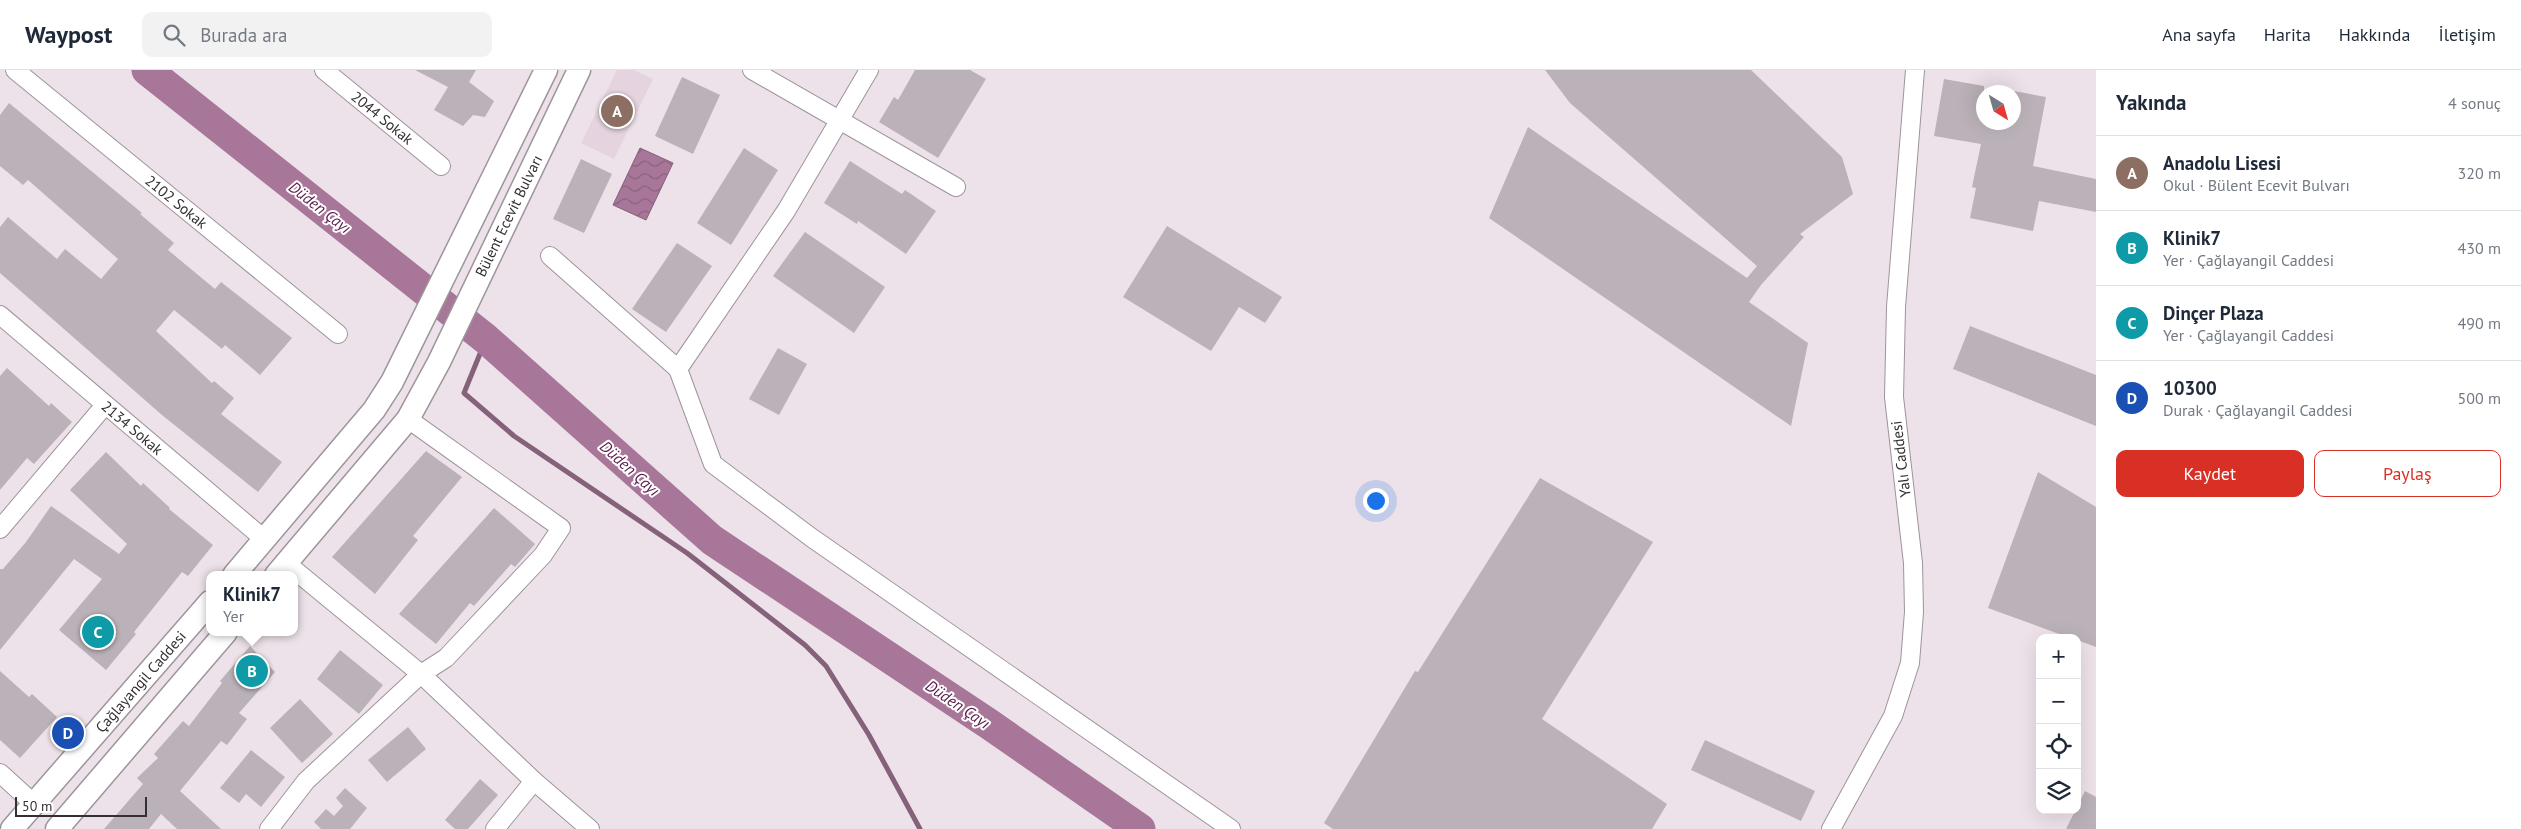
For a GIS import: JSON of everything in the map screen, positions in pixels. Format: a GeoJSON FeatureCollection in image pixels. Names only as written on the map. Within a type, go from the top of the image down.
{"type":"FeatureCollection","features":[{"type":"Feature","properties":{"kind":"main road","name":"Bülent Ecevit Bulvarı"},"geometry":{"type":"LineString","coordinates":[[264,539],[374,410],[392,382],[465,238],[546,70]]}},
{"type":"Feature","properties":{"kind":"main road","name":"Bülent Ecevit Bulvarı"},"geometry":{"type":"LineString","coordinates":[[408,419],[439,362],[579,70]]}},
{"type":"Feature","properties":{"kind":"main road"},"geometry":{"type":"LineString","coordinates":[[281,569],[408,419]]}},
{"type":"Feature","properties":{"kind":"main road"},"geometry":{"type":"LineString","coordinates":[[237,571],[264,539]]}},
{"type":"Feature","properties":{"kind":"main road","name":"Çağlayangil Caddesi"},"geometry":{"type":"LineString","coordinates":[[12,829],[206,607]]}},
{"type":"Feature","properties":{"kind":"main road"},"geometry":{"type":"LineString","coordinates":[[59,828],[223,636]]}},
{"type":"Feature","properties":{"kind":"street","name":"2102 Sokak"},"geometry":{"type":"LineString","coordinates":[[15,70],[338,334]]}},
{"type":"Feature","properties":{"kind":"street","name":"2044 Sokak"},"geometry":{"type":"LineString","coordinates":[[324,70],[441,166]]}},
{"type":"Feature","properties":{"kind":"street"},"geometry":{"type":"LineString","coordinates":[[752,70],[956,187]]}},
{"type":"Feature","properties":{"kind":"street"},"geometry":{"type":"LineString","coordinates":[[678,369],[786,211],[869,70]]}},
{"type":"Feature","properties":{"kind":"street","name":"Yalı Caddesi"},"geometry":{"type":"LineString","coordinates":[[1831,829],[1893,716],[1910,663],[1914,612],[1913,563],[1894,397],[1896,307],[1914,70]]}},
{"type":"Feature","properties":{"kind":"street"},"geometry":{"type":"LineString","coordinates":[[550,256],[678,369],[713,464],[812,538],[1231,829]]}},
{"type":"Feature","properties":{"kind":"street","name":"2134 Sokak"},"geometry":{"type":"LineString","coordinates":[[0,315],[264,539]]}},
{"type":"Feature","properties":{"kind":"street"},"geometry":{"type":"LineString","coordinates":[[0,528],[105,405]]}},
{"type":"Feature","properties":{"kind":"street"},"geometry":{"type":"LineString","coordinates":[[269,829],[306,781],[421,674],[446,658],[544,555],[561,528],[408,419]]}},
{"type":"Feature","properties":{"kind":"street"},"geometry":{"type":"LineString","coordinates":[[298,582],[421,674],[534,781],[590,829]]}},
{"type":"Feature","properties":{"kind":"street"},"geometry":{"type":"LineString","coordinates":[[0,773],[34,804]]}},
{"type":"Feature","properties":{"kind":"street"},"geometry":{"type":"LineString","coordinates":[[495,829],[534,781]]}},
{"type":"Feature","properties":{"kind":"shaded area"},"geometry":{"type":"Polygon","coordinates":[[[617,70],[634,70],[653,79],[614,159],[581,143],[617,70]]]}},
{"type":"Feature","properties":{"kind":"water"},"geometry":{"type":"Polygon","coordinates":[[[640,148],[673,163],[646,220],[613,205],[640,148]]]}},
{"type":"Feature","properties":{"kind":"building"},"geometry":{"type":"Polygon","coordinates":[[[415,70],[476,70],[469,82],[494,101],[485,117],[473,115],[463,126],[434,110],[448,87],[415,70]]]}},
{"type":"Feature","properties":{"kind":"building"},"geometry":{"type":"Polygon","coordinates":[[[915,70],[970,70],[986,79],[938,158],[879,122],[894,97],[898,100],[915,70]]]}},
{"type":"Feature","properties":{"kind":"building"},"geometry":{"type":"Polygon","coordinates":[[[1545,70],[1751,70],[1842,157],[1853,194],[1800,234],[1804,237],[1761,285],[1749,302],[1808,343],[1791,426],[1489,218],[1528,127],[1747,278],[1757,266],[1570,103],[1545,70]]]}},
{"type":"Feature","properties":{"kind":"building"},"geometry":{"type":"Polygon","coordinates":[[[682,77],[720,95],[693,154],[655,136],[682,77]]]}},
{"type":"Feature","properties":{"kind":"building"},"geometry":{"type":"Polygon","coordinates":[[[1944,79],[1978,85],[1976,85],[1976,130],[2021,130],[2021,92],[2046,97],[2033,166],[2096,179],[2096,212],[2039,201],[2033,231],[1970,218],[1976,188],[1972,187],[1981,144],[1934,136],[1944,79]]]}},
{"type":"Feature","properties":{"kind":"building"},"geometry":{"type":"Polygon","coordinates":[[[9,103],[142,213],[140,214],[174,243],[168,250],[215,289],[221,282],[292,338],[260,375],[225,345],[222,349],[174,310],[156,331],[212,383],[214,381],[234,398],[221,414],[282,462],[258,492],[162,415],[0,273],[0,227],[8,217],[57,259],[65,249],[101,279],[118,259],[28,180],[23,185],[0,166],[0,115],[9,103]]]}},
{"type":"Feature","properties":{"kind":"building"},"geometry":{"type":"Polygon","coordinates":[[[744,148],[778,170],[731,245],[697,223],[744,148]]]}},
{"type":"Feature","properties":{"kind":"building"},"geometry":{"type":"Polygon","coordinates":[[[581,159],[612,174],[584,233],[553,219],[581,159]]]}},
{"type":"Feature","properties":{"kind":"building"},"geometry":{"type":"Polygon","coordinates":[[[850,161],[902,194],[905,190],[936,211],[906,254],[858,221],[857,224],[824,203],[850,161]]]}},
{"type":"Feature","properties":{"kind":"building"},"geometry":{"type":"Polygon","coordinates":[[[1167,226],[1282,297],[1265,323],[1239,307],[1211,351],[1123,297],[1167,226]]]}},
{"type":"Feature","properties":{"kind":"building"},"geometry":{"type":"Polygon","coordinates":[[[805,232],[885,287],[854,333],[773,276],[805,232]]]}},
{"type":"Feature","properties":{"kind":"building"},"geometry":{"type":"Polygon","coordinates":[[[677,243],[712,266],[666,332],[632,309],[677,243]]]}},
{"type":"Feature","properties":{"kind":"building"},"geometry":{"type":"Polygon","coordinates":[[[1970,326],[2096,375],[2096,426],[1953,369],[1970,326]]]}},
{"type":"Feature","properties":{"kind":"building"},"geometry":{"type":"Polygon","coordinates":[[[778,348],[807,364],[779,415],[749,399],[778,348]]]}},
{"type":"Feature","properties":{"kind":"building"},"geometry":{"type":"Polygon","coordinates":[[[7,368],[49,406],[51,403],[72,422],[34,464],[27,458],[0,490],[0,376],[7,368]]]}},
{"type":"Feature","properties":{"kind":"building"},"geometry":{"type":"Polygon","coordinates":[[[426,451],[462,477],[413,536],[418,540],[375,594],[332,557],[426,451]]]}},
{"type":"Feature","properties":{"kind":"building"},"geometry":{"type":"Polygon","coordinates":[[[106,452],[141,486],[143,483],[169,509],[213,545],[188,576],[182,572],[134,632],[136,634],[106,670],[59,630],[102,579],[74,559],[0,650],[0,569],[3,569],[26,542],[51,506],[119,554],[127,544],[70,490],[106,452]]]}},
{"type":"Feature","properties":{"kind":"building"},"geometry":{"type":"Polygon","coordinates":[[[2038,472],[2096,507],[2096,647],[2081,641],[2081,634],[2059,634],[1988,608],[2038,472]]]}},
{"type":"Feature","properties":{"kind":"building"},"geometry":{"type":"Polygon","coordinates":[[[1540,478],[1653,542],[1542,719],[1667,804],[1652,829],[1333,829],[1324,823],[1415,671],[1418,672],[1540,478]]]}},
{"type":"Feature","properties":{"kind":"building"},"geometry":{"type":"Polygon","coordinates":[[[494,508],[535,544],[515,567],[511,564],[474,606],[470,603],[436,644],[399,614],[494,508]]]}},
{"type":"Feature","properties":{"kind":"building"},"geometry":{"type":"Polygon","coordinates":[[[250,646],[275,672],[239,713],[247,719],[227,745],[221,741],[180,791],[221,829],[177,829],[161,814],[149,829],[104,829],[143,784],[137,778],[158,758],[154,754],[183,721],[189,726],[222,683],[220,681],[250,646]]]}},
{"type":"Feature","properties":{"kind":"building"},"geometry":{"type":"Polygon","coordinates":[[[340,650],[383,685],[359,714],[317,679],[340,650]]]}},
{"type":"Feature","properties":{"kind":"building"},"geometry":{"type":"Polygon","coordinates":[[[0,671],[29,697],[32,694],[57,717],[20,758],[0,740],[0,671]]]}},
{"type":"Feature","properties":{"kind":"building"},"geometry":{"type":"Polygon","coordinates":[[[300,699],[333,734],[302,763],[270,728],[300,699]]]}},
{"type":"Feature","properties":{"kind":"building"},"geometry":{"type":"Polygon","coordinates":[[[408,727],[426,749],[387,782],[368,760],[408,727]]]}},
{"type":"Feature","properties":{"kind":"building"},"geometry":{"type":"Polygon","coordinates":[[[1705,740],[1815,791],[1801,821],[1691,770],[1705,740]]]}},
{"type":"Feature","properties":{"kind":"building"},"geometry":{"type":"Polygon","coordinates":[[[251,750],[285,777],[261,807],[246,794],[239,803],[220,788],[251,750]]]}},
{"type":"Feature","properties":{"kind":"building"},"geometry":{"type":"Polygon","coordinates":[[[480,779],[498,795],[468,829],[455,829],[445,820],[480,779]]]}},
{"type":"Feature","properties":{"kind":"building"},"geometry":{"type":"Polygon","coordinates":[[[345,788],[367,808],[350,829],[321,829],[314,822],[326,809],[334,816],[343,806],[336,798],[345,788]]]}},
{"type":"Feature","properties":{"kind":"building"},"geometry":{"type":"Polygon","coordinates":[[[2085,791],[2096,797],[2096,829],[2066,829],[2074,814],[2081,814],[2081,799],[2085,791]]]}},
{"type":"Feature","properties":{"kind":"waterway","name":"Düden Çayı"},"geometry":{"type":"LineString","coordinates":[[147,70],[486,339],[712,540],[989,724],[1140,829]]}},
{"type":"Feature","properties":{"kind":"waterway"},"geometry":{"type":"LineString","coordinates":[[486,339],[464,393],[514,436],[687,553],[805,645],[826,666],[869,735],[920,829]]}},
{"type":"Feature","properties":{"kind":"place","name":"Anadolu Lisesi"},"geometry":{"type":"Point","coordinates":[617,111]}},
{"type":"Feature","properties":{"kind":"place","name":"Dinçer Plaza"},"geometry":{"type":"Point","coordinates":[98,632]}},
{"type":"Feature","properties":{"kind":"place","name":"Klinik7"},"geometry":{"type":"Point","coordinates":[252,671]}},
{"type":"Feature","properties":{"kind":"place","name":"10300"},"geometry":{"type":"Point","coordinates":[68,733]}}]}
